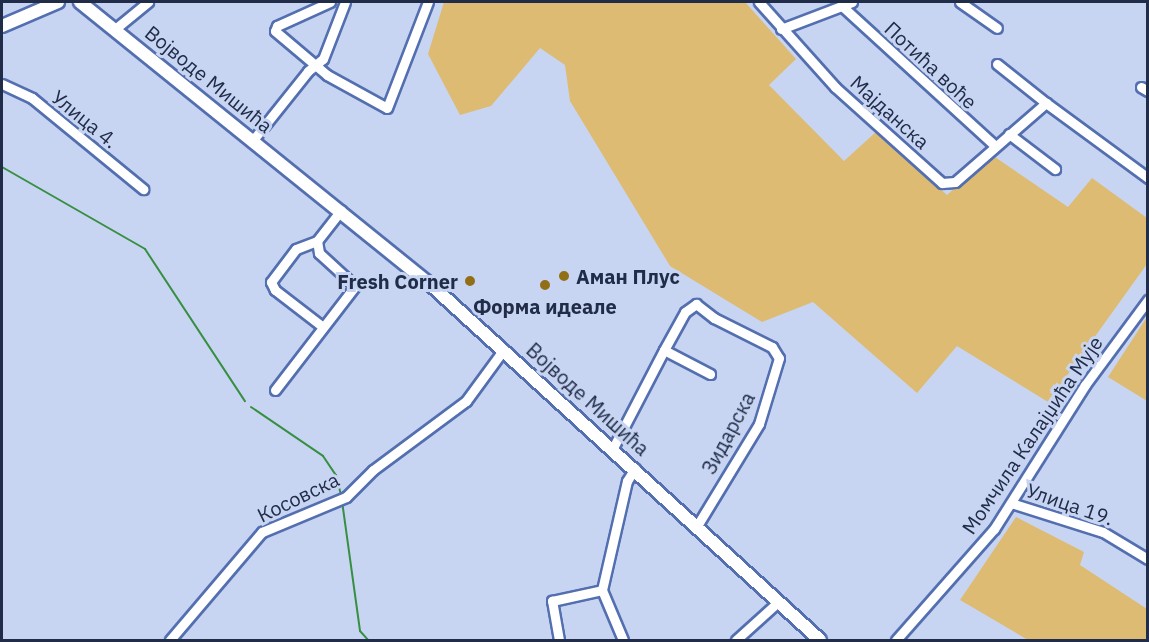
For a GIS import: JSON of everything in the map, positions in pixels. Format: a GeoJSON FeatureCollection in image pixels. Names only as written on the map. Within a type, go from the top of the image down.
{"type":"FeatureCollection","features":[{"type":"Feature","properties":{"kind":"main road"},"geometry":{"type":"LineString","coordinates":[[2,26],[58,2]]}},
{"type":"Feature","properties":{"kind":"main road","name":"Војводе Мишића"},"geometry":{"type":"LineString","coordinates":[[80,2],[340,210],[504,349],[635,468],[817,640]]}},
{"type":"Feature","properties":{"kind":"street"},"geometry":{"type":"LineString","coordinates":[[115,29],[148,2]]}},
{"type":"Feature","properties":{"kind":"street"},"geometry":{"type":"LineString","coordinates":[[330,2],[275,27],[316,65],[382,106],[391,106],[428,2]]}},
{"type":"Feature","properties":{"kind":"street"},"geometry":{"type":"LineString","coordinates":[[253,140],[326,54],[345,2]]}},
{"type":"Feature","properties":{"kind":"street","name":"Мајданска"},"geometry":{"type":"LineString","coordinates":[[759,2],[835,87],[942,183],[955,182],[1046,103]]}},
{"type":"Feature","properties":{"kind":"street"},"geometry":{"type":"LineString","coordinates":[[960,2],[997,28]]}},
{"type":"Feature","properties":{"kind":"street","name":"Потића воће"},"geometry":{"type":"LineString","coordinates":[[782,28],[847,4],[995,146]]}},
{"type":"Feature","properties":{"kind":"street"},"geometry":{"type":"LineString","coordinates":[[997,64],[1148,178]]}},
{"type":"Feature","properties":{"kind":"street","name":"Улица 4."},"geometry":{"type":"LineString","coordinates":[[2,84],[32,98],[143,189]]}},
{"type":"Feature","properties":{"kind":"street"},"geometry":{"type":"LineString","coordinates":[[1009,134],[1054,169]]}},
{"type":"Feature","properties":{"kind":"street"},"geometry":{"type":"LineString","coordinates":[[323,327],[275,290],[271,282],[296,249],[317,241],[340,210]]}},
{"type":"Feature","properties":{"kind":"street"},"geometry":{"type":"LineString","coordinates":[[275,390],[355,286],[319,253],[317,241]]}},
{"type":"Feature","properties":{"kind":"street","name":"Момчила Калајџића Мује"},"geometry":{"type":"LineString","coordinates":[[896,640],[994,529],[1085,385],[1148,300]]}},
{"type":"Feature","properties":{"kind":"street","name":"Зидарска"},"geometry":{"type":"LineString","coordinates":[[664,350],[685,312],[696,304],[714,318],[778,353],[765,411],[697,526]]}},
{"type":"Feature","properties":{"kind":"street","name":"Косовска"},"geometry":{"type":"LineString","coordinates":[[170,640],[262,532],[346,497],[373,470],[466,401],[504,349]]}},
{"type":"Feature","properties":{"kind":"street"},"geometry":{"type":"LineString","coordinates":[[613,448],[664,350],[710,374]]}},
{"type":"Feature","properties":{"kind":"street"},"geometry":{"type":"LineString","coordinates":[[623,640],[602,590],[627,481],[635,468]]}},
{"type":"Feature","properties":{"kind":"street","name":"Улица 19."},"geometry":{"type":"LineString","coordinates":[[1011,503],[1103,532],[1148,559]]}},
{"type":"Feature","properties":{"kind":"street"},"geometry":{"type":"LineString","coordinates":[[560,640],[552,601],[602,590]]}},
{"type":"Feature","properties":{"kind":"street"},"geometry":{"type":"LineString","coordinates":[[736,640],[778,602]]}},
{"type":"Feature","properties":{"kind":"shaded area"},"geometry":{"type":"Polygon","coordinates":[[[444,2],[745,2],[796,59],[769,85],[844,161],[877,131],[947,195],[992,155],[1068,207],[1092,178],[1147,218],[1147,264],[1048,402],[957,346],[917,393],[813,302],[762,322],[670,266],[570,101],[565,65],[540,48],[491,106],[460,115],[428,54],[444,2]]]}},
{"type":"Feature","properties":{"kind":"shaded area"},"geometry":{"type":"Polygon","coordinates":[[[1147,317],[1147,401],[1108,377],[1147,317]]]}},
{"type":"Feature","properties":{"kind":"shaded area"},"geometry":{"type":"Polygon","coordinates":[[[1016,517],[1084,552],[1080,565],[1147,609],[1147,640],[1028,640],[960,600],[1016,517]]]}},
{"type":"Feature","properties":{"kind":"waterway"},"geometry":{"type":"LineString","coordinates":[[2,167],[145,249],[245,401]]}},
{"type":"Feature","properties":{"kind":"waterway"},"geometry":{"type":"LineString","coordinates":[[251,407],[323,456],[336,475],[341,495]]}},
{"type":"Feature","properties":{"kind":"waterway"},"geometry":{"type":"LineString","coordinates":[[342,501],[360,631],[368,640]]}},
{"type":"Feature","properties":{"kind":"place","name":"Аман Плус"},"geometry":{"type":"Point","coordinates":[564,276]}},
{"type":"Feature","properties":{"kind":"place","name":"Fresh Corner"},"geometry":{"type":"Point","coordinates":[470,281]}},
{"type":"Feature","properties":{"kind":"place","name":"Форма идеале"},"geometry":{"type":"Point","coordinates":[545,285]}}]}
